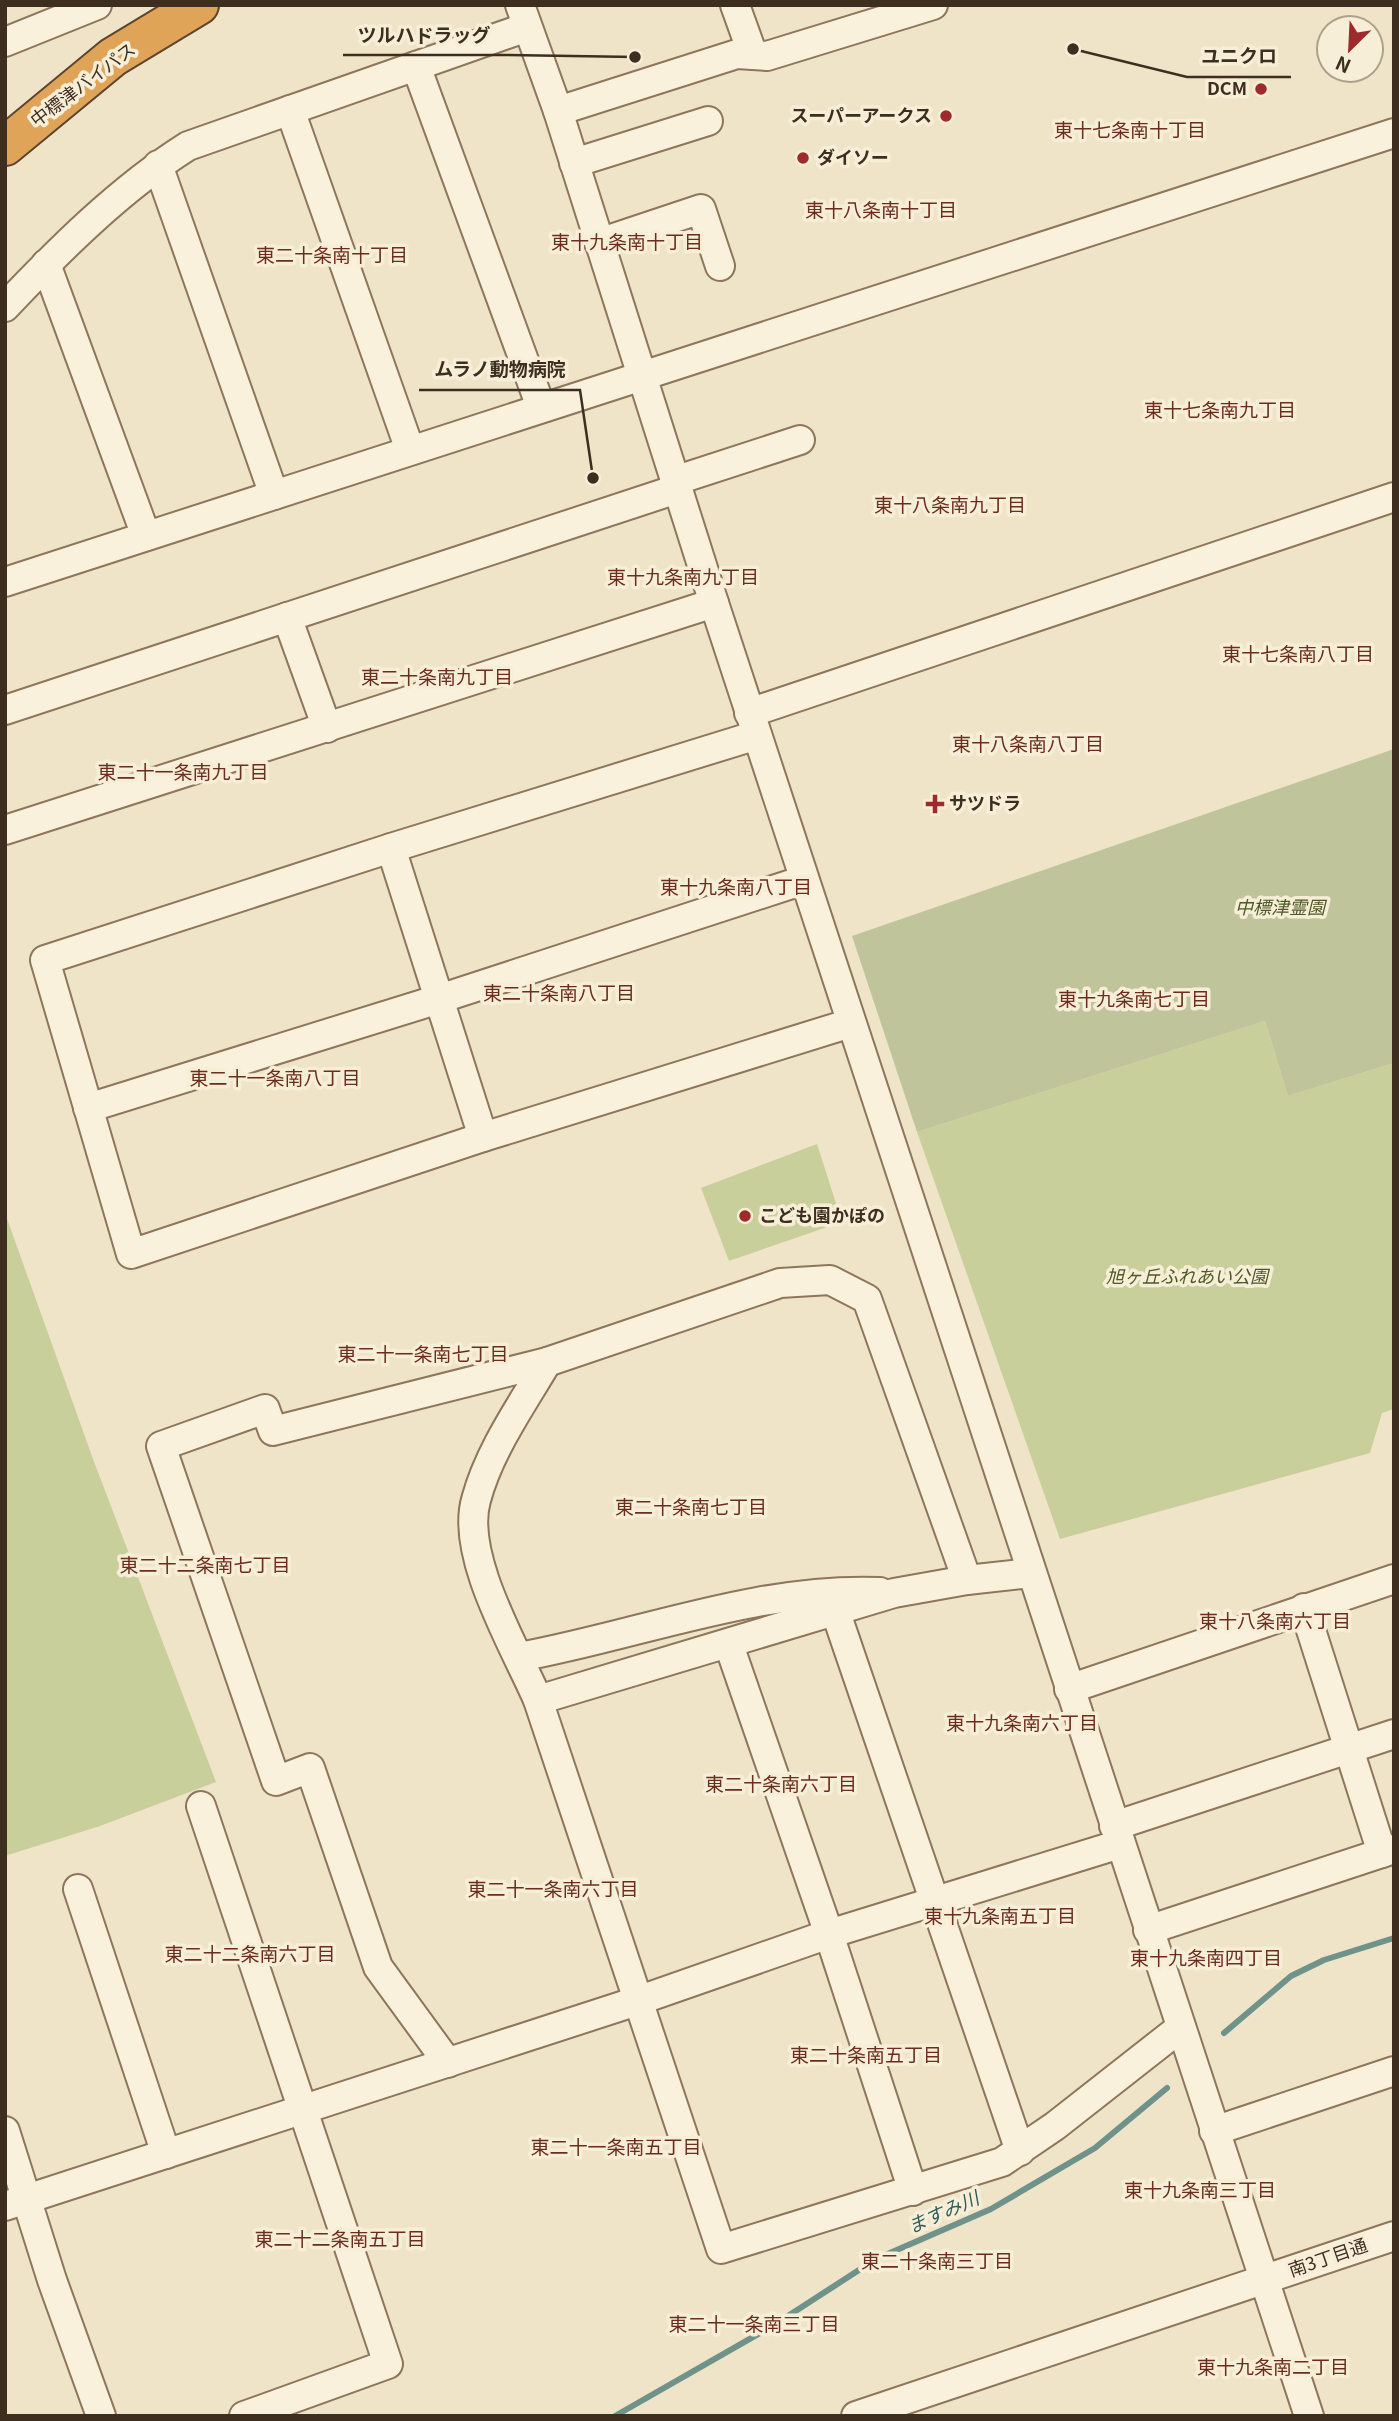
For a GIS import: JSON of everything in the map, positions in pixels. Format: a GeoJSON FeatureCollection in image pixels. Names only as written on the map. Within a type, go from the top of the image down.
{"type":"FeatureCollection","features":[{"type":"Feature","properties":{"kind":"highway","name":"中標津バイパス"},"geometry":{"type":"LineString","coordinates":[[5,146],[113,57],[199,5]]}},
{"type":"Feature","properties":{"kind":"street"},"geometry":{"type":"LineString","coordinates":[[5,42],[97,5]]}},
{"type":"Feature","properties":{"kind":"street"},"geometry":{"type":"LineString","coordinates":[[735,5],[753,55]]}},
{"type":"Feature","properties":{"kind":"street"},"geometry":{"type":"LineString","coordinates":[[558,111],[737,54],[767,56],[933,5]]}},
{"type":"Feature","properties":{"kind":"street"},"geometry":{"type":"LineString","coordinates":[[5,307],[46,264],[158,165],[188,146],[416,66],[523,16],[558,111],[713,603],[1309,2416]]}},
{"type":"Feature","properties":{"kind":"street"},"geometry":{"type":"LineString","coordinates":[[416,66],[541,407]]}},
{"type":"Feature","properties":{"kind":"street"},"geometry":{"type":"LineString","coordinates":[[290,110],[410,450]]}},
{"type":"Feature","properties":{"kind":"street"},"geometry":{"type":"LineString","coordinates":[[574,163],[708,121]]}},
{"type":"Feature","properties":{"kind":"street"},"geometry":{"type":"LineString","coordinates":[[7,576],[146,536],[1394,133]]}},
{"type":"Feature","properties":{"kind":"street"},"geometry":{"type":"LineString","coordinates":[[158,165],[274,495]]}},
{"type":"Feature","properties":{"kind":"street"},"geometry":{"type":"LineString","coordinates":[[599,243],[701,209],[720,266]]}},
{"type":"Feature","properties":{"kind":"street"},"geometry":{"type":"LineString","coordinates":[[46,264],[146,536]]}},
{"type":"Feature","properties":{"kind":"street"},"geometry":{"type":"LineString","coordinates":[[5,710],[287,617],[800,440]]}},
{"type":"Feature","properties":{"kind":"street"},"geometry":{"type":"LineString","coordinates":[[851,1023],[484,1137],[131,1254],[45,960],[391,848],[753,724],[1394,497]]}},
{"type":"Feature","properties":{"kind":"street"},"geometry":{"type":"LineString","coordinates":[[5,830],[713,603]]}},
{"type":"Feature","properties":{"kind":"street"},"geometry":{"type":"LineString","coordinates":[[287,617],[327,728]]}},
{"type":"Feature","properties":{"kind":"street"},"geometry":{"type":"LineString","coordinates":[[391,848],[484,1137]]}},
{"type":"Feature","properties":{"kind":"street"},"geometry":{"type":"LineString","coordinates":[[88,1108],[439,999],[804,880]]}},
{"type":"Feature","properties":{"kind":"street"},"geometry":{"type":"LineString","coordinates":[[448,2063],[378,1967],[310,1768],[276,1781],[161,1446],[265,1409],[273,1431],[547,1363],[780,1283],[830,1280],[867,1299],[967,1580]]}},
{"type":"Feature","properties":{"kind":"street"},"geometry":{"type":"LineString","coordinates":[[547,1363],[491,1459],[475,1502],[474,1541],[489,1588],[538,1700],[721,2249],[1002,2162],[1180,2028]]}},
{"type":"Feature","properties":{"kind":"street"},"geometry":{"type":"LineString","coordinates":[[538,1700],[836,1613],[894,1593],[967,1580],[1031,1573]]}},
{"type":"Feature","properties":{"kind":"street"},"geometry":{"type":"LineString","coordinates":[[1069,1689],[1394,1579]]}},
{"type":"Feature","properties":{"kind":"street"},"geometry":{"type":"LineString","coordinates":[[519,1657],[763,1600],[836,1591],[894,1593]]}},
{"type":"Feature","properties":{"kind":"street"},"geometry":{"type":"LineString","coordinates":[[1148,1930],[1388,1851],[1348,1749],[1304,1608]]}},
{"type":"Feature","properties":{"kind":"street"},"geometry":{"type":"LineString","coordinates":[[836,1613],[1020,2151]]}},
{"type":"Feature","properties":{"kind":"street"},"geometry":{"type":"LineString","coordinates":[[729,1645],[829,1934],[913,2191]]}},
{"type":"Feature","properties":{"kind":"street"},"geometry":{"type":"LineString","coordinates":[[17,2202],[448,2063],[829,1934],[935,1901],[1394,1734]]}},
{"type":"Feature","properties":{"kind":"street"},"geometry":{"type":"LineString","coordinates":[[201,1806],[388,2364],[244,2416]]}},
{"type":"Feature","properties":{"kind":"street"},"geometry":{"type":"LineString","coordinates":[[78,1889],[166,2154]]}},
{"type":"Feature","properties":{"kind":"street"},"geometry":{"type":"LineString","coordinates":[[1214,2131],[1394,2071]]}},
{"type":"Feature","properties":{"kind":"street"},"geometry":{"type":"LineString","coordinates":[[5,2131],[17,2202],[52,2280],[100,2416]]}},
{"type":"Feature","properties":{"kind":"street","name":"南3丁目通"},"geometry":{"type":"LineString","coordinates":[[856,2416],[1394,2236]]}},
{"type":"Feature","properties":{"kind":"green space","name":"中標津霊園"},"geometry":{"type":"Polygon","coordinates":[[[1394,749],[1394,1063],[1288,1096],[1265,1021],[917,1132],[852,936],[1394,749]]]}},
{"type":"Feature","properties":{"kind":"green space","name":"旭ヶ丘ふれあい公園"},"geometry":{"type":"Polygon","coordinates":[[[1265,1021],[1288,1096],[1394,1063],[1394,1409],[1382,1413],[1370,1453],[1060,1539],[917,1132],[1265,1021]]]}},
{"type":"Feature","properties":{"kind":"green space"},"geometry":{"type":"Polygon","coordinates":[[[817,1144],[842,1222],[729,1261],[701,1188],[817,1144]]]}},
{"type":"Feature","properties":{"kind":"green space"},"geometry":{"type":"Polygon","coordinates":[[[5,1213],[93,1459],[216,1782],[100,1826],[5,1856],[5,1213]]]}},
{"type":"Feature","properties":{"kind":"waterway","name":"ますみ川"},"geometry":{"type":"LineString","coordinates":[[1224,2033],[1291,1976],[1324,1960],[1394,1938]]}},
{"type":"Feature","properties":{"kind":"waterway","name":"ますみ川"},"geometry":{"type":"LineString","coordinates":[[615,2416],[774,2325],[876,2259],[991,2209],[1095,2148],[1167,2088]]}},
{"type":"Feature","properties":{"kind":"place","name":"ユニクロ"},"geometry":{"type":"Point","coordinates":[1073,49]}},
{"type":"Feature","properties":{"kind":"place","name":"ツルハドラッグ"},"geometry":{"type":"Point","coordinates":[635,57]}},
{"type":"Feature","properties":{"kind":"place","name":"DCM"},"geometry":{"type":"Point","coordinates":[1261,89]}},
{"type":"Feature","properties":{"kind":"place","name":"スーパーアークス"},"geometry":{"type":"Point","coordinates":[946,116]}},
{"type":"Feature","properties":{"kind":"place","name":"ダイソー"},"geometry":{"type":"Point","coordinates":[803,158]}},
{"type":"Feature","properties":{"kind":"place","name":"ムラノ動物病院"},"geometry":{"type":"Point","coordinates":[593,478]}},
{"type":"Feature","properties":{"kind":"place","name":"サツドラ"},"geometry":{"type":"Point","coordinates":[935,804]}},
{"type":"Feature","properties":{"kind":"place","name":"こども園かぽの"},"geometry":{"type":"Point","coordinates":[745,1216]}},
{"type":"Feature","properties":{"kind":"district","name":"東十七条南十丁目"},"geometry":{"type":"Point","coordinates":[1130,130]}},
{"type":"Feature","properties":{"kind":"district","name":"東十八条南十丁目"},"geometry":{"type":"Point","coordinates":[881,210]}},
{"type":"Feature","properties":{"kind":"district","name":"東十九条南十丁目"},"geometry":{"type":"Point","coordinates":[627,242]}},
{"type":"Feature","properties":{"kind":"district","name":"東二十条南十丁目"},"geometry":{"type":"Point","coordinates":[332,255]}},
{"type":"Feature","properties":{"kind":"district","name":"東十七条南九丁目"},"geometry":{"type":"Point","coordinates":[1220,410]}},
{"type":"Feature","properties":{"kind":"district","name":"東十八条南九丁目"},"geometry":{"type":"Point","coordinates":[950,505]}},
{"type":"Feature","properties":{"kind":"district","name":"東十九条南九丁目"},"geometry":{"type":"Point","coordinates":[683,577]}},
{"type":"Feature","properties":{"kind":"district","name":"東十七条南八丁目"},"geometry":{"type":"Point","coordinates":[1298,654]}},
{"type":"Feature","properties":{"kind":"district","name":"東二十条南九丁目"},"geometry":{"type":"Point","coordinates":[437,677]}},
{"type":"Feature","properties":{"kind":"district","name":"東十八条南八丁目"},"geometry":{"type":"Point","coordinates":[1028,744]}},
{"type":"Feature","properties":{"kind":"district","name":"東二十一条南九丁目"},"geometry":{"type":"Point","coordinates":[183,772]}},
{"type":"Feature","properties":{"kind":"district","name":"東十九条南八丁目"},"geometry":{"type":"Point","coordinates":[736,887]}},
{"type":"Feature","properties":{"kind":"district","name":"東二十条南八丁目"},"geometry":{"type":"Point","coordinates":[559,993]}},
{"type":"Feature","properties":{"kind":"district","name":"東十九条南七丁目"},"geometry":{"type":"Point","coordinates":[1134,999]}},
{"type":"Feature","properties":{"kind":"district","name":"東二十一条南八丁目"},"geometry":{"type":"Point","coordinates":[275,1078]}},
{"type":"Feature","properties":{"kind":"district","name":"東二十一条南七丁目"},"geometry":{"type":"Point","coordinates":[423,1354]}},
{"type":"Feature","properties":{"kind":"district","name":"東二十条南七丁目"},"geometry":{"type":"Point","coordinates":[691,1507]}},
{"type":"Feature","properties":{"kind":"district","name":"東二十二条南七丁目"},"geometry":{"type":"Point","coordinates":[205,1565]}},
{"type":"Feature","properties":{"kind":"district","name":"東十八条南六丁目"},"geometry":{"type":"Point","coordinates":[1275,1621]}},
{"type":"Feature","properties":{"kind":"district","name":"東十九条南六丁目"},"geometry":{"type":"Point","coordinates":[1022,1723]}},
{"type":"Feature","properties":{"kind":"district","name":"東二十条南六丁目"},"geometry":{"type":"Point","coordinates":[781,1784]}},
{"type":"Feature","properties":{"kind":"district","name":"東二十一条南六丁目"},"geometry":{"type":"Point","coordinates":[553,1889]}},
{"type":"Feature","properties":{"kind":"district","name":"東十九条南五丁目"},"geometry":{"type":"Point","coordinates":[1000,1916]}},
{"type":"Feature","properties":{"kind":"district","name":"東二十二条南六丁目"},"geometry":{"type":"Point","coordinates":[250,1954]}},
{"type":"Feature","properties":{"kind":"district","name":"東十九条南四丁目"},"geometry":{"type":"Point","coordinates":[1206,1958]}},
{"type":"Feature","properties":{"kind":"district","name":"東二十条南五丁目"},"geometry":{"type":"Point","coordinates":[866,2055]}},
{"type":"Feature","properties":{"kind":"district","name":"東二十一条南五丁目"},"geometry":{"type":"Point","coordinates":[616,2147]}},
{"type":"Feature","properties":{"kind":"district","name":"東十九条南三丁目"},"geometry":{"type":"Point","coordinates":[1200,2190]}},
{"type":"Feature","properties":{"kind":"district","name":"東二十二条南五丁目"},"geometry":{"type":"Point","coordinates":[340,2239]}},
{"type":"Feature","properties":{"kind":"district","name":"東二十条南三丁目"},"geometry":{"type":"Point","coordinates":[937,2261]}},
{"type":"Feature","properties":{"kind":"district","name":"東二十一条南三丁目"},"geometry":{"type":"Point","coordinates":[754,2324]}},
{"type":"Feature","properties":{"kind":"district","name":"東十九条南二丁目"},"geometry":{"type":"Point","coordinates":[1273,2367]}}]}
